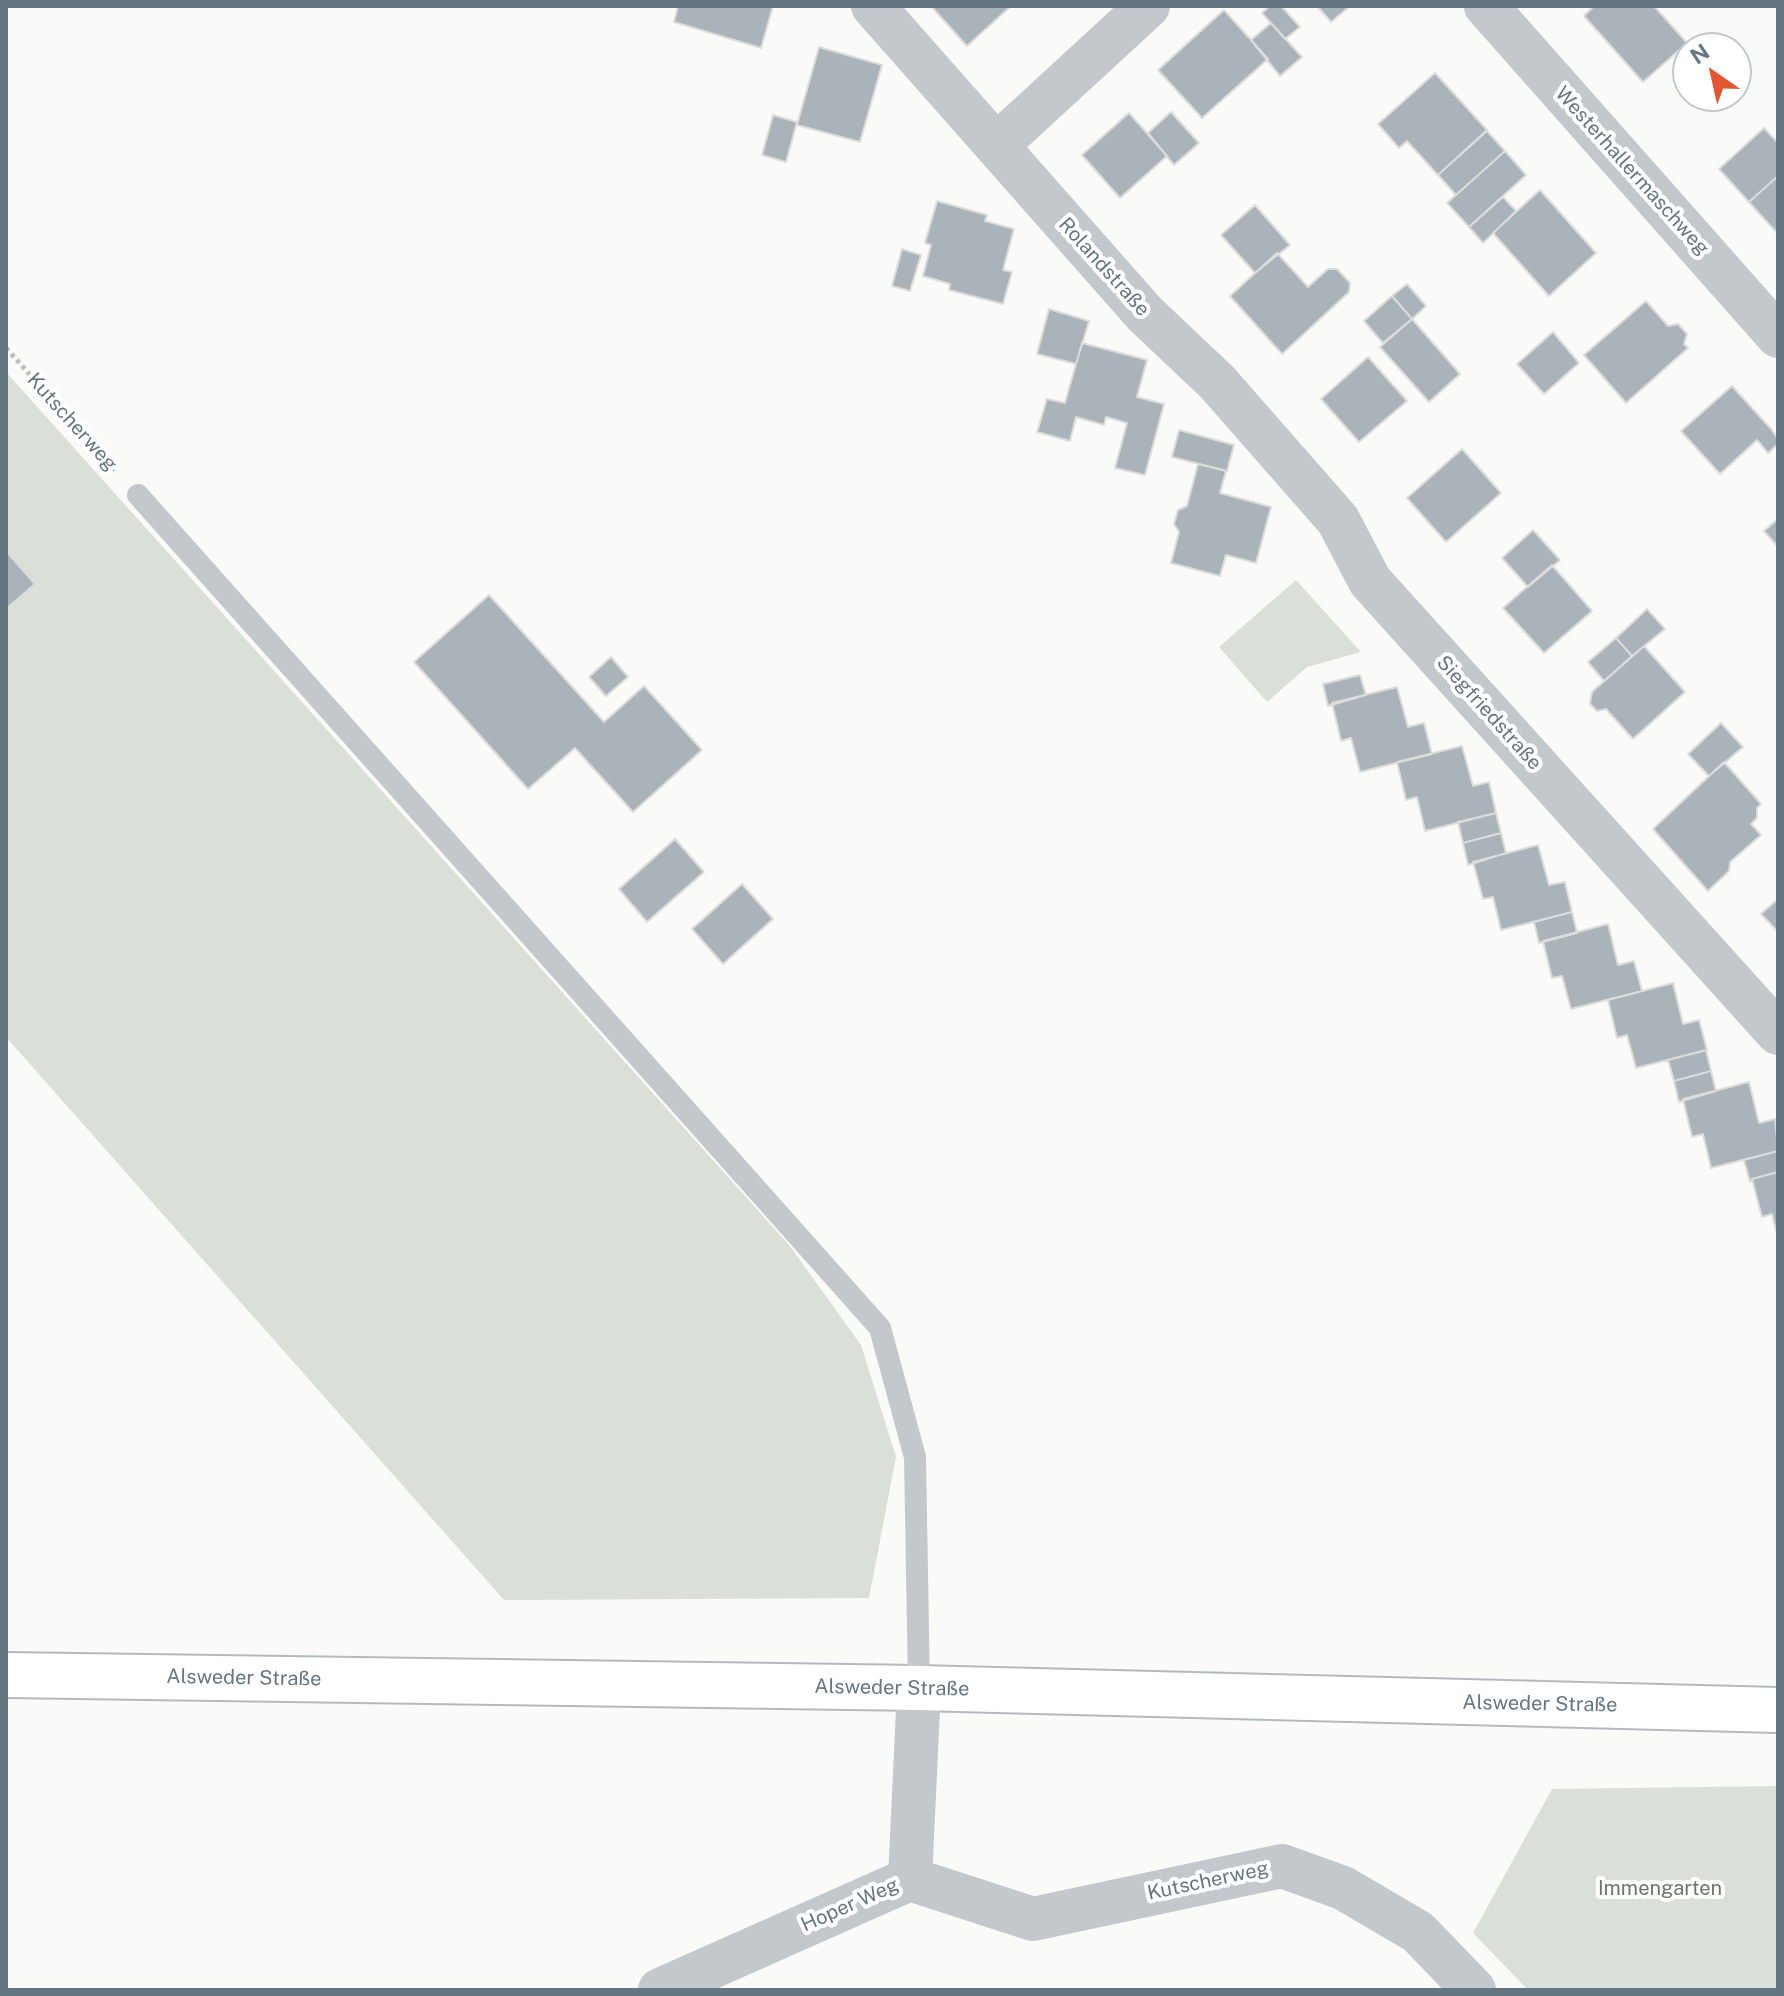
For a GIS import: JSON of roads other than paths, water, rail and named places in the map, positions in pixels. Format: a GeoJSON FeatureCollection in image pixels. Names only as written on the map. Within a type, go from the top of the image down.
{"type":"FeatureCollection","features":[{"type":"Feature","properties":{"kind":"street","name":"Rolandstraße"},"geometry":{"type":"LineString","coordinates":[[873,6],[1145,314],[1217,382]]}},
{"type":"Feature","properties":{"kind":"street"},"geometry":{"type":"LineString","coordinates":[[997,145],[1148,6]]}},
{"type":"Feature","properties":{"kind":"street","name":"Westerhallermaschweg"},"geometry":{"type":"LineString","coordinates":[[1486,6],[1778,335]]}},
{"type":"Feature","properties":{"kind":"street","name":"Siegfriedstraße"},"geometry":{"type":"LineString","coordinates":[[1217,382],[1338,520],[1370,581],[1778,1033]]}},
{"type":"Feature","properties":{"kind":"street","name":"Alsweder Straße"},"geometry":{"type":"LineString","coordinates":[[6,1675],[919,1688],[1778,1710]]}},
{"type":"Feature","properties":{"kind":"street","name":"Hoper Weg"},"geometry":{"type":"LineString","coordinates":[[660,1990],[910,1879],[919,1688]]}},
{"type":"Feature","properties":{"kind":"street","name":"Kutscherweg"},"geometry":{"type":"LineString","coordinates":[[910,1879],[1033,1919],[1282,1866],[1343,1888],[1418,1932],[1474,1990]]}},
{"type":"Feature","properties":{"kind":"lane"},"geometry":{"type":"LineString","coordinates":[[138,495],[880,1328],[915,1457],[919,1688]]}},
{"type":"Feature","properties":{"kind":"park label","name":"Immengarten"},"geometry":{"type":"Point","coordinates":[1660,1889]}}]}
